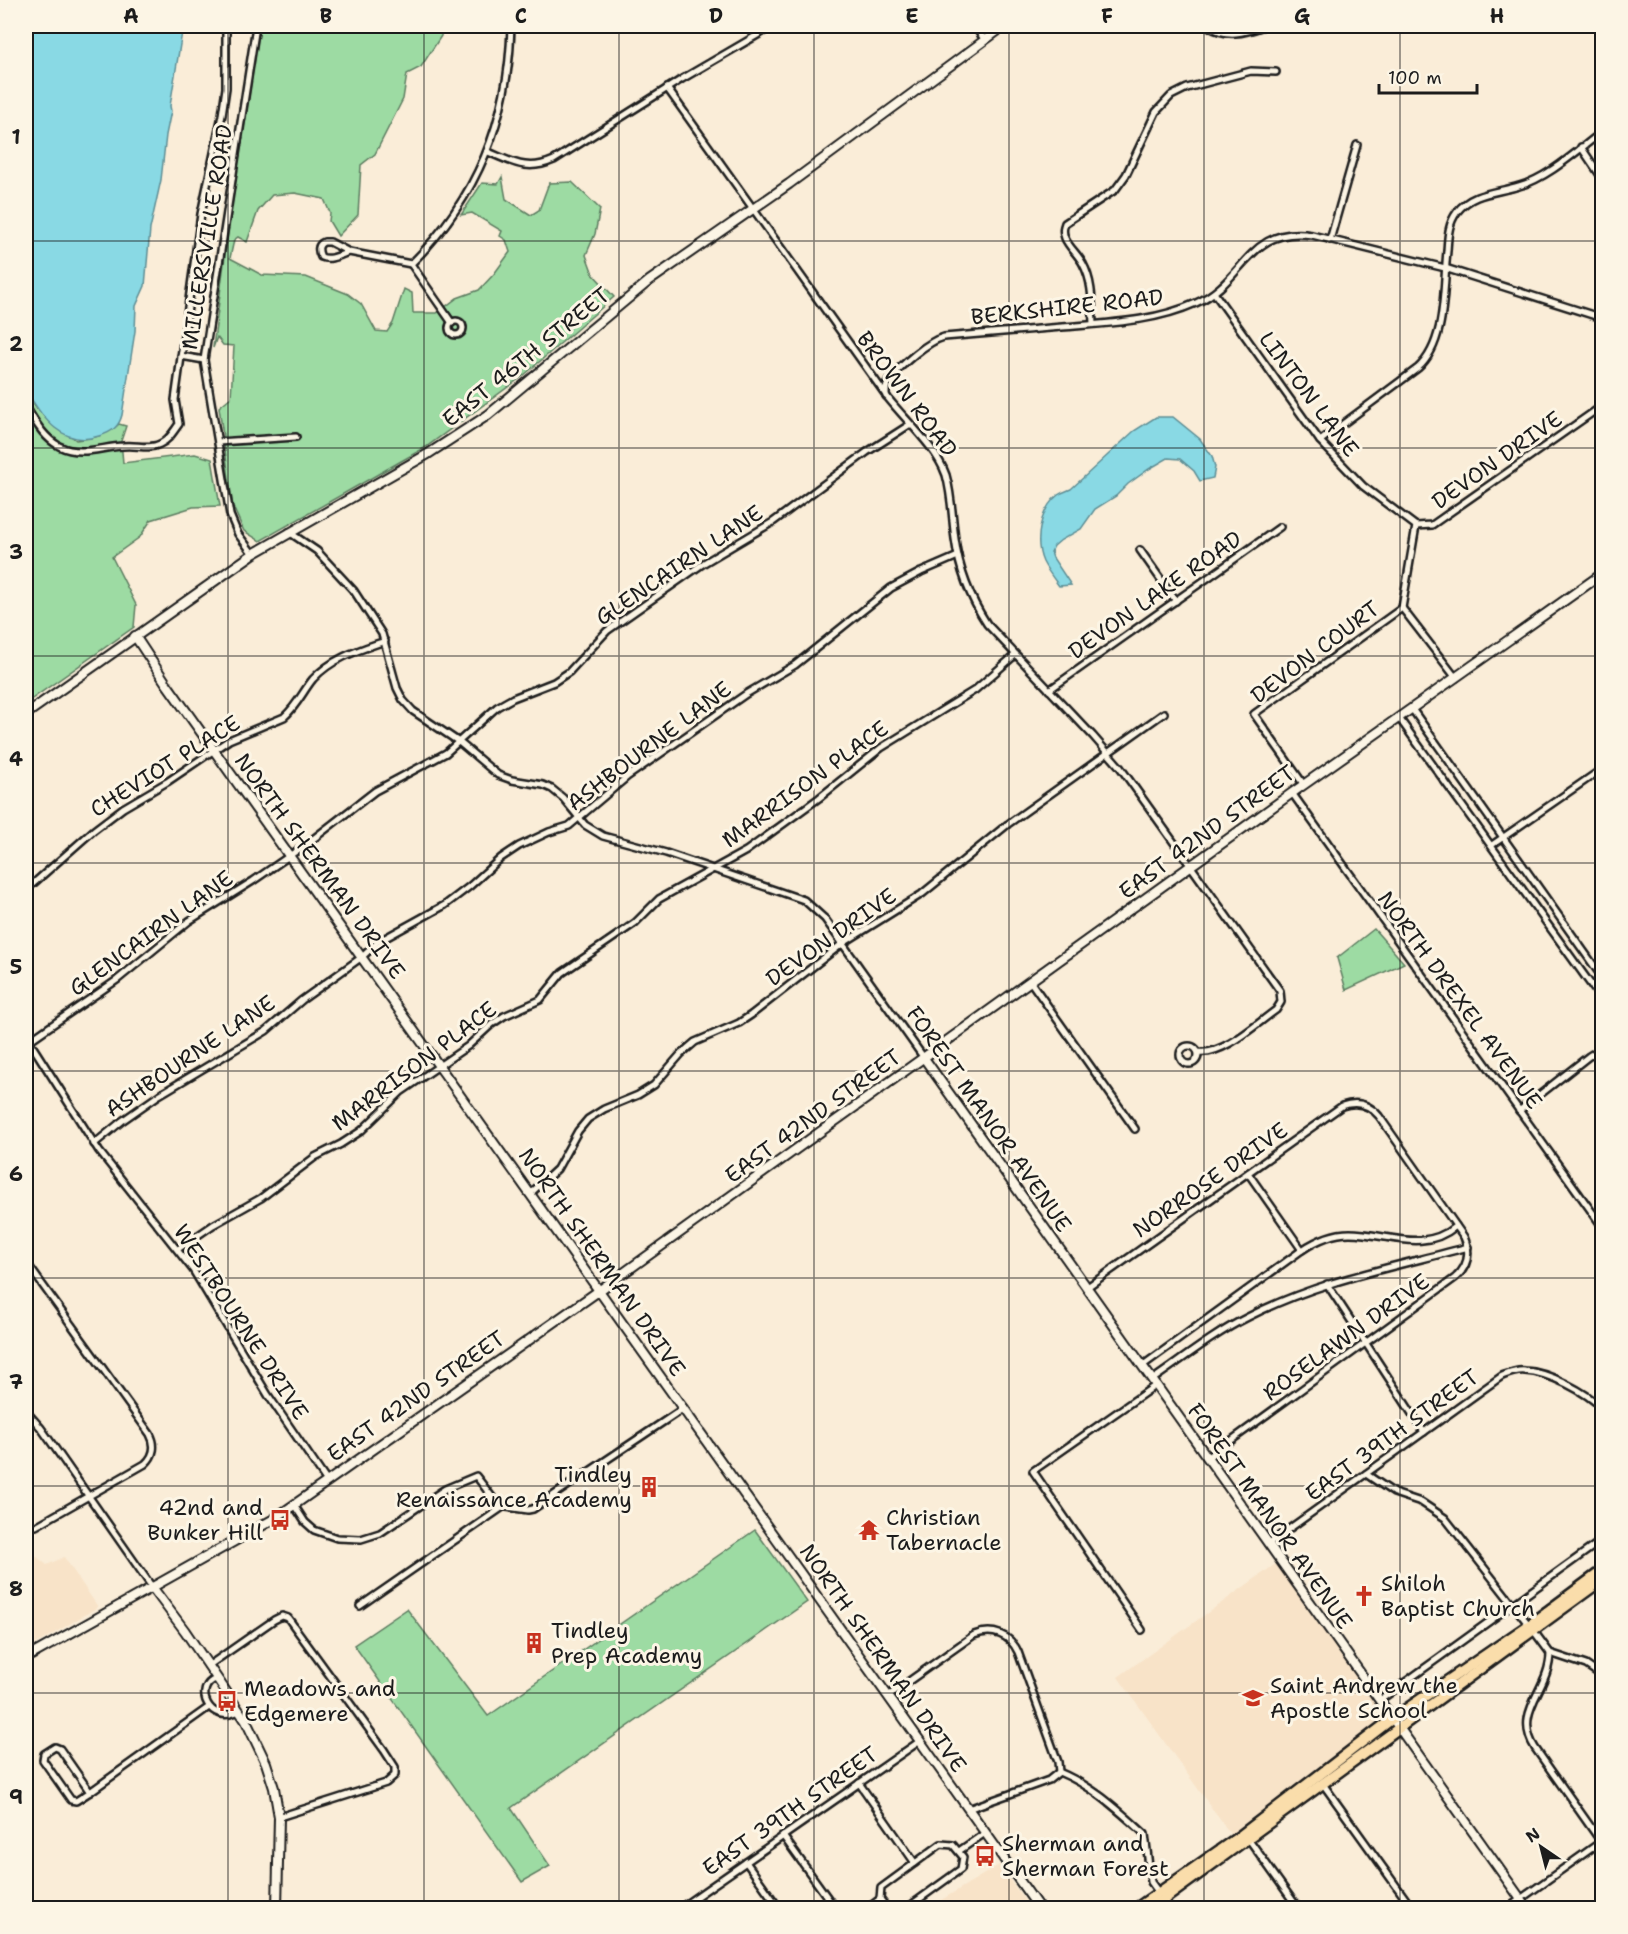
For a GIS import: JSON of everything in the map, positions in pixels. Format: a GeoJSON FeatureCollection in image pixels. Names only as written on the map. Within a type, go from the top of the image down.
{"type":"FeatureCollection","features":[{"type":"Feature","properties":{"kind":"main road"},"geometry":{"type":"LineString","coordinates":[[1531,1628],[1602,1571]]}},
{"type":"Feature","properties":{"kind":"main road"},"geometry":{"type":"LineString","coordinates":[[1152,1908],[1161,1897],[1250,1828],[1395,1723],[1602,1580]]}},
{"type":"Feature","properties":{"kind":"main road"},"geometry":{"type":"LineString","coordinates":[[1137,1908],[1161,1897],[1248,1838],[1323,1784],[1395,1723]]}},
{"type":"Feature","properties":{"kind":"street"},"geometry":{"type":"LineString","coordinates":[[26,407],[48,438],[70,450],[87,452],[127,445],[157,446],[171,435],[179,424],[175,400],[181,356],[201,214],[226,88],[226,26]]}},
{"type":"Feature","properties":{"kind":"street","name":"MILLERSVILLE ROAD"},"geometry":{"type":"LineString","coordinates":[[253,554],[238,534],[230,515],[204,360],[256,26]]}},
{"type":"Feature","properties":{"kind":"street"},"geometry":{"type":"LineString","coordinates":[[411,264],[456,212],[469,192],[488,152],[505,88],[511,26]]}},
{"type":"Feature","properties":{"kind":"street"},"geometry":{"type":"LineString","coordinates":[[488,152],[521,165],[543,165],[773,26]]}},
{"type":"Feature","properties":{"kind":"street"},"geometry":{"type":"LineString","coordinates":[[974,26],[985,40]]}},
{"type":"Feature","properties":{"kind":"street","name":"EAST 46TH STREET"},"geometry":{"type":"LineString","coordinates":[[26,714],[253,554],[428,454],[488,415],[649,281],[1004,26]]}},
{"type":"Feature","properties":{"kind":"street"},"geometry":{"type":"LineString","coordinates":[[1208,26],[1221,32],[1236,34],[1264,26]]}},
{"type":"Feature","properties":{"kind":"street"},"geometry":{"type":"LineString","coordinates":[[1094,324],[1092,292],[1088,274],[1064,237],[1065,223],[1115,190],[1126,175],[1156,112],[1171,96],[1187,88],[1251,71],[1276,72]]}},
{"type":"Feature","properties":{"kind":"street","name":"BROWN ROAD"},"geometry":{"type":"LineString","coordinates":[[667,88],[886,397],[931,448],[946,475],[958,556],[967,586],[980,614],[992,632],[1108,753],[1130,780],[1278,988],[1282,998],[1276,1010],[1223,1048],[1210,1053],[1198,1052]]}},
{"type":"Feature","properties":{"kind":"street"},"geometry":{"type":"LineString","coordinates":[[1320,441],[1427,359],[1438,336],[1451,223],[1457,212],[1466,203],[1479,196],[1531,181],[1602,132]]}},
{"type":"Feature","properties":{"kind":"street"},"geometry":{"type":"LineString","coordinates":[[1330,240],[1357,145]]}},
{"type":"Feature","properties":{"kind":"street"},"geometry":{"type":"LineString","coordinates":[[1581,147],[1602,178]]}},
{"type":"Feature","properties":{"kind":"street","name":"BERKSHIRE ROAD"},"geometry":{"type":"LineString","coordinates":[[886,397],[887,385],[891,377],[924,346],[939,338],[1161,316],[1215,294],[1251,254],[1273,238],[1294,233],[1445,268],[1602,318]]}},
{"type":"Feature","properties":{"kind":"street"},"geometry":{"type":"LineString","coordinates":[[349,252],[324,259],[319,247],[324,242],[330,242],[349,252],[411,264],[452,323]]}},
{"type":"Feature","properties":{"kind":"street","name":"LINTON LANE"},"geometry":{"type":"LineString","coordinates":[[1215,294],[1320,441],[1363,486],[1416,526]]}},
{"type":"Feature","properties":{"kind":"street"},"geometry":{"type":"LineString","coordinates":[[181,356],[204,360]]}},
{"type":"Feature","properties":{"kind":"street","name":"DEVON DRIVE"},"geometry":{"type":"LineString","coordinates":[[1402,608],[1416,526],[1432,525],[1602,405]]}},
{"type":"Feature","properties":{"kind":"street","name":"GLENCAIRN LANE"},"geometry":{"type":"LineString","coordinates":[[27,1038],[117,980],[189,921],[290,855],[381,787],[430,763],[459,742],[496,707],[546,686],[569,672],[607,631],[704,563],[781,516],[867,452],[909,425]]}},
{"type":"Feature","properties":{"kind":"street"},"geometry":{"type":"LineString","coordinates":[[218,442],[296,437]]}},
{"type":"Feature","properties":{"kind":"street","name":"DEVON LAKE ROAD"},"geometry":{"type":"LineString","coordinates":[[1049,690],[1280,527]]}},
{"type":"Feature","properties":{"kind":"street","name":"FOREST MANOR AVENUE"},"geometry":{"type":"LineString","coordinates":[[289,532],[314,549],[347,582],[374,620],[385,641],[396,686],[403,700],[417,714],[459,742],[498,775],[512,780],[537,783],[552,789],[564,798],[590,829],[603,836],[666,853],[804,900],[825,919],[1527,1908]]}},
{"type":"Feature","properties":{"kind":"street"},"geometry":{"type":"LineString","coordinates":[[1140,549],[1176,601]]}},
{"type":"Feature","properties":{"kind":"street","name":"ASHBOURNE LANE"},"geometry":{"type":"LineString","coordinates":[[94,1144],[129,1115],[159,1095],[266,1030],[388,935],[421,919],[458,896],[501,858],[519,846],[549,832],[569,826],[627,777],[746,694],[795,665],[884,593],[915,575],[958,556]]}},
{"type":"Feature","properties":{"kind":"street","name":"EAST 42ND STREET"},"geometry":{"type":"LineString","coordinates":[[26,1658],[274,1519],[326,1480],[600,1290],[1292,793],[1602,574]]}},
{"type":"Feature","properties":{"kind":"street"},"geometry":{"type":"LineString","coordinates":[[1402,608],[1456,678]]}},
{"type":"Feature","properties":{"kind":"street","name":"DEVON COURT"},"geometry":{"type":"LineString","coordinates":[[1304,785],[1254,714],[1402,608]]}},
{"type":"Feature","properties":{"kind":"street","name":"NORTH SHERMAN DRIVE"},"geometry":{"type":"LineString","coordinates":[[135,636],[166,683],[1039,1908]]}},
{"type":"Feature","properties":{"kind":"street","name":"CHEVIOT PLACE"},"geometry":{"type":"LineString","coordinates":[[26,890],[105,820],[237,736],[284,717],[291,711],[314,678],[335,661],[385,641]]}},
{"type":"Feature","properties":{"kind":"street","name":"MARRISON PLACE"},"geometry":{"type":"LineString","coordinates":[[178,1249],[213,1225],[268,1193],[315,1156],[361,1131],[401,1092],[468,1046],[499,1019],[540,1000],[562,973],[635,923],[659,899],[746,851],[896,738],[944,711],[975,690],[1015,655]]}},
{"type":"Feature","properties":{"kind":"street"},"geometry":{"type":"LineString","coordinates":[[1412,708],[1602,977]]}},
{"type":"Feature","properties":{"kind":"street","name":"DEVON DRIVE"},"geometry":{"type":"LineString","coordinates":[[531,1193],[557,1169],[578,1131],[588,1119],[604,1109],[649,1089],[690,1046],[700,1039],[739,1023],[842,944],[922,894],[1008,824],[1164,713]]}},
{"type":"Feature","properties":{"kind":"street"},"geometry":{"type":"LineString","coordinates":[[1399,718],[1602,1000]]}},
{"type":"Feature","properties":{"kind":"street"},"geometry":{"type":"LineString","coordinates":[[1492,845],[1602,769]]}},
{"type":"Feature","properties":{"kind":"street","name":"NORTH DREXEL AVENUE"},"geometry":{"type":"LineString","coordinates":[[1292,793],[1602,1226]]}},
{"type":"Feature","properties":{"kind":"street"},"geometry":{"type":"LineString","coordinates":[[1030,981],[1136,1129]]}},
{"type":"Feature","properties":{"kind":"street","name":"WESTBOURNE DRIVE"},"geometry":{"type":"LineString","coordinates":[[27,1038],[94,1144],[178,1249],[268,1395],[326,1480]]}},
{"type":"Feature","properties":{"kind":"street"},"geometry":{"type":"LineString","coordinates":[[1519,1111],[1602,1048]]}},
{"type":"Feature","properties":{"kind":"street","name":"NORROSE DRIVE"},"geometry":{"type":"LineString","coordinates":[[1086,1288],[1340,1107],[1353,1103],[1367,1106],[1378,1114],[1456,1226]]}},
{"type":"Feature","properties":{"kind":"street"},"geometry":{"type":"LineString","coordinates":[[1248,1173],[1302,1250]]}},
{"type":"Feature","properties":{"kind":"street"},"geometry":{"type":"LineString","coordinates":[[1142,1366],[1302,1250],[1326,1237],[1347,1233],[1407,1242],[1426,1241],[1446,1234],[1456,1226],[1468,1247],[1327,1284],[1272,1305],[1226,1329],[1034,1471],[1142,1630]]}},
{"type":"Feature","properties":{"kind":"street","name":"ROSELAWN DRIVE"},"geometry":{"type":"LineString","coordinates":[[1207,1458],[1460,1274],[1467,1260],[1468,1247]]}},
{"type":"Feature","properties":{"kind":"street"},"geometry":{"type":"LineString","coordinates":[[26,1262],[153,1441],[153,1451],[147,1462],[36,1526]]}},
{"type":"Feature","properties":{"kind":"street"},"geometry":{"type":"LineString","coordinates":[[1327,1284],[1424,1432]]}},
{"type":"Feature","properties":{"kind":"street","name":"EAST 39TH STREET"},"geometry":{"type":"LineString","coordinates":[[1268,1544],[1502,1376],[1519,1371],[1541,1374],[1580,1389],[1602,1408]]}},
{"type":"Feature","properties":{"kind":"street"},"geometry":{"type":"LineString","coordinates":[[294,1505],[305,1522],[314,1530],[331,1537],[352,1539],[375,1535],[440,1492],[474,1477],[479,1478],[496,1503],[503,1507],[528,1510],[536,1508],[684,1408]]}},
{"type":"Feature","properties":{"kind":"street"},"geometry":{"type":"LineString","coordinates":[[26,1411],[41,1428],[89,1496],[208,1666],[255,1738],[274,1788],[279,1817],[278,1908]]}},
{"type":"Feature","properties":{"kind":"street"},"geometry":{"type":"LineString","coordinates":[[1366,1474],[1394,1492],[1421,1502],[1442,1515],[1514,1604],[1550,1653],[1586,1665],[1602,1676]]}},
{"type":"Feature","properties":{"kind":"street"},"geometry":{"type":"LineString","coordinates":[[360,1606],[503,1507]]}},
{"type":"Feature","properties":{"kind":"street"},"geometry":{"type":"LineString","coordinates":[[1379,1701],[1602,1540]]}},
{"type":"Feature","properties":{"kind":"street"},"geometry":{"type":"LineString","coordinates":[[208,1666],[274,1620],[282,1616],[288,1618],[395,1767],[395,1775],[386,1784],[279,1817]]}},
{"type":"Feature","properties":{"kind":"street"},"geometry":{"type":"LineString","coordinates":[[888,1696],[977,1634],[992,1632],[1004,1635],[1017,1649],[1058,1762],[1059,1772]]}},
{"type":"Feature","properties":{"kind":"street"},"geometry":{"type":"LineString","coordinates":[[1508,1908],[1602,1841],[1528,1735],[1529,1711],[1546,1676],[1550,1653]]}},
{"type":"Feature","properties":{"kind":"street"},"geometry":{"type":"LineString","coordinates":[[216,1679],[206,1688],[205,1696],[209,1707],[223,1715],[238,1711]]}},
{"type":"Feature","properties":{"kind":"street"},"geometry":{"type":"LineString","coordinates":[[90,1792],[59,1748],[43,1756],[43,1760],[72,1801],[76,1801],[90,1792],[209,1707]]}},
{"type":"Feature","properties":{"kind":"street","name":"EAST 39TH STREET"},"geometry":{"type":"LineString","coordinates":[[680,1908],[688,1906],[746,1862],[920,1741]]}},
{"type":"Feature","properties":{"kind":"street"},"geometry":{"type":"LineString","coordinates":[[968,1809],[1049,1780],[1059,1772]]}},
{"type":"Feature","properties":{"kind":"street"},"geometry":{"type":"LineString","coordinates":[[1059,1772],[1100,1794],[1145,1834],[1151,1882],[1170,1908]]}},
{"type":"Feature","properties":{"kind":"street"},"geometry":{"type":"LineString","coordinates":[[859,1783],[915,1863]]}},
{"type":"Feature","properties":{"kind":"street"},"geometry":{"type":"LineString","coordinates":[[1323,1784],[1412,1908]]}},
{"type":"Feature","properties":{"kind":"street"},"geometry":{"type":"LineString","coordinates":[[959,1851],[985,1833]]}},
{"type":"Feature","properties":{"kind":"street"},"geometry":{"type":"LineString","coordinates":[[783,1836],[835,1908]]}},
{"type":"Feature","properties":{"kind":"street"},"geometry":{"type":"LineString","coordinates":[[1248,1838],[1298,1908]]}},
{"type":"Feature","properties":{"kind":"street"},"geometry":{"type":"LineString","coordinates":[[887,1908],[880,1899],[881,1888],[946,1843],[953,1845],[963,1860],[961,1869],[907,1908]]}},
{"type":"Feature","properties":{"kind":"street"},"geometry":{"type":"LineString","coordinates":[[746,1862],[779,1908]]}},
{"type":"Feature","properties":{"kind":"street"},"geometry":{"type":"LineString","coordinates":[[868,1908],[880,1899]]}},
{"type":"Feature","properties":{"kind":"shaded area"},"geometry":{"type":"Polygon","coordinates":[[[26,1548],[47,1565],[64,1557],[98,1607],[26,1650],[26,1548]]]}},
{"type":"Feature","properties":{"kind":"shaded area","name":"Saint Andrew the Apostle School"},"geometry":{"type":"Polygon","coordinates":[[[1277,1563],[1388,1719],[1388,1724],[1231,1835],[1118,1677],[1277,1563]]]}},
{"type":"Feature","properties":{"kind":"shaded area"},"geometry":{"type":"Polygon","coordinates":[[[999,1865],[1030,1908],[928,1908],[999,1865]]]}},
{"type":"Feature","properties":{"kind":"green space"},"geometry":{"type":"Polygon","coordinates":[[[260,26],[442,26],[441,36],[421,67],[407,74],[403,99],[375,154],[361,165],[358,215],[338,236],[329,221],[330,213],[324,199],[295,193],[272,195],[258,211],[247,242],[238,237],[234,240],[230,258],[262,275],[306,277],[348,294],[361,304],[376,331],[387,332],[393,323],[404,289],[412,293],[413,313],[437,313],[457,298],[479,290],[510,252],[506,240],[500,236],[502,231],[472,213],[461,215],[482,183],[498,184],[502,177],[506,199],[531,215],[539,210],[549,183],[572,182],[600,209],[595,234],[586,255],[593,274],[614,297],[523,376],[426,447],[260,541],[244,531],[233,507],[219,407],[231,397],[234,346],[223,345],[217,337],[213,348],[230,217],[260,26]]]}},
{"type":"Feature","properties":{"kind":"green space"},"geometry":{"type":"Polygon","coordinates":[[[26,390],[36,408],[76,440],[99,436],[119,424],[126,426],[121,441],[123,463],[195,454],[212,459],[220,506],[193,507],[151,520],[140,537],[112,557],[136,605],[134,627],[26,703],[26,390]]]}},
{"type":"Feature","properties":{"kind":"green space"},"geometry":{"type":"Polygon","coordinates":[[[1374,929],[1404,963],[1346,990],[1337,958],[1374,929]]]}},
{"type":"Feature","properties":{"kind":"green space"},"geometry":{"type":"Polygon","coordinates":[[[755,1530],[807,1602],[511,1808],[550,1866],[522,1882],[354,1645],[407,1609],[488,1716],[755,1530]]]}},
{"type":"Feature","properties":{"kind":"water"},"geometry":{"type":"Polygon","coordinates":[[[26,26],[183,26],[161,180],[150,229],[145,286],[136,306],[135,331],[122,415],[117,426],[111,431],[86,439],[75,438],[55,428],[39,411],[26,390],[26,26]]]}},
{"type":"Feature","properties":{"kind":"water"},"geometry":{"type":"Polygon","coordinates":[[[1156,417],[1173,417],[1200,439],[1212,456],[1215,467],[1213,478],[1200,481],[1194,471],[1180,459],[1168,458],[1149,469],[1116,496],[1095,509],[1081,529],[1054,546],[1051,552],[1053,558],[1071,585],[1059,586],[1040,554],[1040,526],[1047,508],[1058,495],[1071,489],[1134,431],[1156,417]]]}},
{"type":"Feature","properties":{"kind":"place","name":"Tindley Renaissance Academy"},"geometry":{"type":"Point","coordinates":[649,1487]}},
{"type":"Feature","properties":{"kind":"place","name":"42nd and Bunker Hill"},"geometry":{"type":"Point","coordinates":[280,1520]}},
{"type":"Feature","properties":{"kind":"place","name":"Christian Tabernacle"},"geometry":{"type":"Point","coordinates":[869,1530]}},
{"type":"Feature","properties":{"kind":"place","name":"Shiloh Baptist Church"},"geometry":{"type":"Point","coordinates":[1364,1596]}},
{"type":"Feature","properties":{"kind":"place","name":"Tindley Prep Academy"},"geometry":{"type":"Point","coordinates":[534,1643]}},
{"type":"Feature","properties":{"kind":"place","name":"Saint Andrew the Apostle School"},"geometry":{"type":"Point","coordinates":[1253,1698]}},
{"type":"Feature","properties":{"kind":"place","name":"Meadows and Edgemere"},"geometry":{"type":"Point","coordinates":[227,1701]}},
{"type":"Feature","properties":{"kind":"place","name":"Sherman and Sherman Forest"},"geometry":{"type":"Point","coordinates":[985,1856]}}]}
